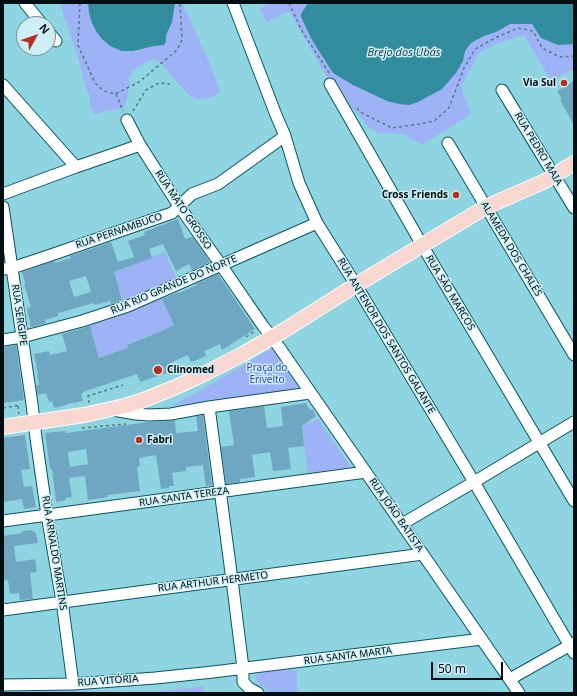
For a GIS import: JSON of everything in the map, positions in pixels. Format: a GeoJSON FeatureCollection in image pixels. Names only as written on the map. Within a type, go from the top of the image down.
{"type":"FeatureCollection","features":[{"type":"Feature","properties":{"kind":"main road"},"geometry":{"type":"LineString","coordinates":[[3,427],[113,410],[176,388],[202,376],[272,337],[486,207],[545,180],[574,163]]}},
{"type":"Feature","properties":{"kind":"street"},"geometry":{"type":"LineString","coordinates":[[25,3],[36,16]]}},
{"type":"Feature","properties":{"kind":"street","name":"RUA ANTENOR DOS SANTOS GALANTE"},"geometry":{"type":"LineString","coordinates":[[233,3],[285,136],[299,183],[317,222],[573,647]]}},
{"type":"Feature","properties":{"kind":"street","name":"RUA SÃO MARCOS"},"geometry":{"type":"LineString","coordinates":[[331,81],[422,245],[574,501]]}},
{"type":"Feature","properties":{"kind":"street"},"geometry":{"type":"LineString","coordinates":[[3,85],[76,167]]}},
{"type":"Feature","properties":{"kind":"street","name":"RUA PEDRO MAIA"},"geometry":{"type":"LineString","coordinates":[[502,90],[574,208]]}},
{"type":"Feature","properties":{"kind":"street","name":"RUA MATO GROSSO"},"geometry":{"type":"LineString","coordinates":[[127,120],[140,145],[178,206],[272,337]]}},
{"type":"Feature","properties":{"kind":"street","name":"RUA PERNAMBUCO"},"geometry":{"type":"LineString","coordinates":[[7,268],[172,213],[192,194],[218,184],[285,136]]}},
{"type":"Feature","properties":{"kind":"street","name":"ALAMEDA DOS CHALÉS"},"geometry":{"type":"LineString","coordinates":[[448,143],[574,355]]}},
{"type":"Feature","properties":{"kind":"street"},"geometry":{"type":"LineString","coordinates":[[3,194],[140,145]]}},
{"type":"Feature","properties":{"kind":"street","name":"RUA SERGIPE"},"geometry":{"type":"LineString","coordinates":[[3,207],[7,268],[22,337],[34,423]]}},
{"type":"Feature","properties":{"kind":"street","name":"RUA RIO GRANDE DO NORTE"},"geometry":{"type":"LineString","coordinates":[[3,340],[22,337],[82,321],[128,306],[317,222]]}},
{"type":"Feature","properties":{"kind":"street","name":"RUA JOÃO BATISTA"},"geometry":{"type":"LineString","coordinates":[[272,337],[520,693]]}},
{"type":"Feature","properties":{"kind":"street"},"geometry":{"type":"LineString","coordinates":[[113,410],[136,414],[171,414],[310,392]]}},
{"type":"Feature","properties":{"kind":"street"},"geometry":{"type":"LineString","coordinates":[[210,407],[243,668],[243,682],[249,688],[258,693]]}},
{"type":"Feature","properties":{"kind":"street"},"geometry":{"type":"LineString","coordinates":[[402,524],[574,422]]}},
{"type":"Feature","properties":{"kind":"street","name":"RUA ARNALDO MARTINS"},"geometry":{"type":"LineString","coordinates":[[34,423],[47,515],[62,601],[73,684]]}},
{"type":"Feature","properties":{"kind":"street","name":"RUA SANTA TEREZA"},"geometry":{"type":"LineString","coordinates":[[3,521],[366,472]]}},
{"type":"Feature","properties":{"kind":"street","name":"RUA ARTHUR HERMETO"},"geometry":{"type":"LineString","coordinates":[[3,610],[423,554]]}},
{"type":"Feature","properties":{"kind":"street","name":"RUA SANTA MARTA"},"geometry":{"type":"LineString","coordinates":[[213,672],[482,640]]}},
{"type":"Feature","properties":{"kind":"street"},"geometry":{"type":"LineString","coordinates":[[510,680],[573,647]]}},
{"type":"Feature","properties":{"kind":"street","name":"RUA VITÓRIA"},"geometry":{"type":"LineString","coordinates":[[3,685],[73,684],[213,672]]}},
{"type":"Feature","properties":{"kind":"path"},"geometry":{"type":"LineString","coordinates":[[80,3],[78,45],[95,83],[104,91],[116,94],[139,82],[177,50],[182,40],[180,3]]}},
{"type":"Feature","properties":{"kind":"path"},"geometry":{"type":"LineString","coordinates":[[289,3],[303,32],[331,81]]}},
{"type":"Feature","properties":{"kind":"path"},"geometry":{"type":"LineString","coordinates":[[355,106],[360,112],[392,128],[434,121],[449,108],[464,68],[475,50],[495,38],[518,28],[533,30],[542,48],[560,57],[574,56]]}},
{"type":"Feature","properties":{"kind":"path"},"geometry":{"type":"LineString","coordinates":[[127,120],[146,90],[159,83],[170,84]]}},
{"type":"Feature","properties":{"kind":"path"},"geometry":{"type":"LineString","coordinates":[[116,94],[127,120]]}},
{"type":"Feature","properties":{"kind":"path"},"geometry":{"type":"LineString","coordinates":[[245,338],[263,326]]}},
{"type":"Feature","properties":{"kind":"path"},"geometry":{"type":"LineString","coordinates":[[248,361],[255,372]]}},
{"type":"Feature","properties":{"kind":"path"},"geometry":{"type":"LineString","coordinates":[[90,403],[88,396],[123,385]]}},
{"type":"Feature","properties":{"kind":"path"},"geometry":{"type":"LineString","coordinates":[[3,408],[32,404]]}},
{"type":"Feature","properties":{"kind":"path"},"geometry":{"type":"LineString","coordinates":[[81,428],[87,428]]}},
{"type":"Feature","properties":{"kind":"green space"},"geometry":{"type":"Polygon","coordinates":[[[61,3],[184,3],[183,5],[210,64],[220,92],[212,97],[196,99],[189,95],[162,64],[154,59],[133,70],[129,78],[127,98],[124,108],[105,111],[94,115],[90,107],[90,96],[86,89],[78,57],[61,3]]]}},
{"type":"Feature","properties":{"kind":"green space","name":"Brejo dos Ubás"},"geometry":{"type":"Polygon","coordinates":[[[270,3],[574,3],[574,69],[551,81],[524,35],[496,44],[479,53],[461,86],[471,114],[422,145],[404,134],[378,133],[369,127],[329,81],[289,11],[267,22],[260,9],[270,3]]]}},
{"type":"Feature","properties":{"kind":"green space"},"geometry":{"type":"Polygon","coordinates":[[[165,252],[177,280],[123,302],[114,272],[165,252]]]}},
{"type":"Feature","properties":{"kind":"green space"},"geometry":{"type":"Polygon","coordinates":[[[161,296],[174,325],[127,344],[130,354],[117,359],[114,352],[99,358],[90,325],[161,296]]]}},
{"type":"Feature","properties":{"kind":"green space","name":"Praça do Erivelto"},"geometry":{"type":"Polygon","coordinates":[[[273,348],[279,353],[277,355],[299,384],[295,388],[291,390],[173,405],[206,387],[273,348]]]}},
{"type":"Feature","properties":{"kind":"green space"},"geometry":{"type":"Polygon","coordinates":[[[318,419],[349,464],[347,468],[308,473],[301,427],[318,419]]]}},
{"type":"Feature","properties":{"kind":"green space"},"geometry":{"type":"Polygon","coordinates":[[[261,670],[297,670],[297,693],[271,693],[260,685],[255,678],[261,670]]]}},
{"type":"Feature","properties":{"kind":"green space"},"geometry":{"type":"Polygon","coordinates":[[[205,686],[203,693],[3,693],[72,691],[155,692],[205,686]]]}},
{"type":"Feature","properties":{"kind":"water"},"geometry":{"type":"Polygon","coordinates":[[[88,3],[175,3],[172,22],[166,35],[164,45],[133,51],[122,51],[110,46],[96,31],[89,13],[88,3]]]}},
{"type":"Feature","properties":{"kind":"water","name":"Brejo dos Ubás"},"geometry":{"type":"Polygon","coordinates":[[[308,3],[574,3],[574,44],[558,45],[541,38],[532,24],[510,24],[471,43],[465,51],[463,61],[456,73],[442,89],[418,102],[409,105],[399,104],[387,101],[353,85],[333,73],[312,40],[301,17],[301,14],[308,3]]]}},
{"type":"Feature","properties":{"kind":"building"},"geometry":{"type":"Polygon","coordinates":[[[574,81],[574,125],[560,100],[562,99],[557,91],[574,81]]]}},
{"type":"Feature","properties":{"kind":"building"},"geometry":{"type":"Polygon","coordinates":[[[178,219],[185,239],[193,237],[210,262],[192,270],[189,264],[176,271],[163,244],[149,249],[152,258],[114,272],[122,300],[111,304],[110,301],[95,305],[94,303],[58,313],[58,316],[45,320],[46,323],[31,327],[27,308],[31,307],[22,272],[54,261],[55,263],[71,258],[70,256],[111,242],[118,262],[134,257],[128,241],[145,235],[144,232],[178,219]],[[86,276],[69,281],[74,297],[91,292],[86,276]]]}},
{"type":"Feature","properties":{"kind":"building"},"geometry":{"type":"Polygon","coordinates":[[[218,274],[255,329],[222,350],[220,344],[204,351],[206,356],[191,362],[188,355],[170,363],[173,371],[140,382],[137,374],[83,392],[81,394],[83,401],[54,408],[52,401],[49,402],[46,393],[38,395],[36,385],[39,385],[38,374],[34,354],[49,351],[50,355],[67,351],[62,334],[90,326],[99,358],[128,348],[127,345],[174,325],[162,299],[197,285],[196,284],[218,274]]]}},
{"type":"Feature","properties":{"kind":"building"},"geometry":{"type":"Polygon","coordinates":[[[16,345],[24,400],[3,403],[3,347],[16,345]]]}},
{"type":"Feature","properties":{"kind":"building"},"geometry":{"type":"Polygon","coordinates":[[[306,403],[316,416],[302,426],[304,446],[288,448],[291,469],[273,471],[270,452],[252,455],[255,477],[240,479],[240,482],[226,484],[221,447],[234,445],[229,411],[264,406],[267,428],[283,426],[281,407],[306,403]]]}},
{"type":"Feature","properties":{"kind":"building"},"geometry":{"type":"Polygon","coordinates":[[[203,415],[212,485],[206,486],[203,465],[186,467],[186,471],[172,473],[174,486],[161,489],[156,455],[139,458],[140,466],[137,467],[140,491],[108,495],[108,497],[88,500],[85,476],[69,478],[72,497],[56,502],[52,469],[50,469],[45,433],[65,431],[66,433],[175,420],[176,433],[198,431],[196,416],[203,415]],[[86,449],[68,452],[70,467],[88,464],[86,449]]]}},
{"type":"Feature","properties":{"kind":"building"},"geometry":{"type":"Polygon","coordinates":[[[25,435],[30,469],[21,470],[24,487],[32,486],[36,507],[24,509],[22,499],[3,502],[3,438],[25,435]]]}},
{"type":"Feature","properties":{"kind":"building"},"geometry":{"type":"Polygon","coordinates":[[[31,530],[36,533],[38,543],[14,546],[16,562],[35,559],[37,572],[30,573],[33,599],[20,600],[19,593],[10,594],[8,580],[3,581],[3,536],[31,530]]]}},
{"type":"Feature","properties":{"kind":"place","name":"Via Sul"},"geometry":{"type":"Point","coordinates":[564,83]}},
{"type":"Feature","properties":{"kind":"place","name":"Cross Friends"},"geometry":{"type":"Point","coordinates":[456,195]}},
{"type":"Feature","properties":{"kind":"place","name":"Clinomed"},"geometry":{"type":"Point","coordinates":[158,370]}},
{"type":"Feature","properties":{"kind":"place","name":"Fabri"},"geometry":{"type":"Point","coordinates":[139,440]}}]}
